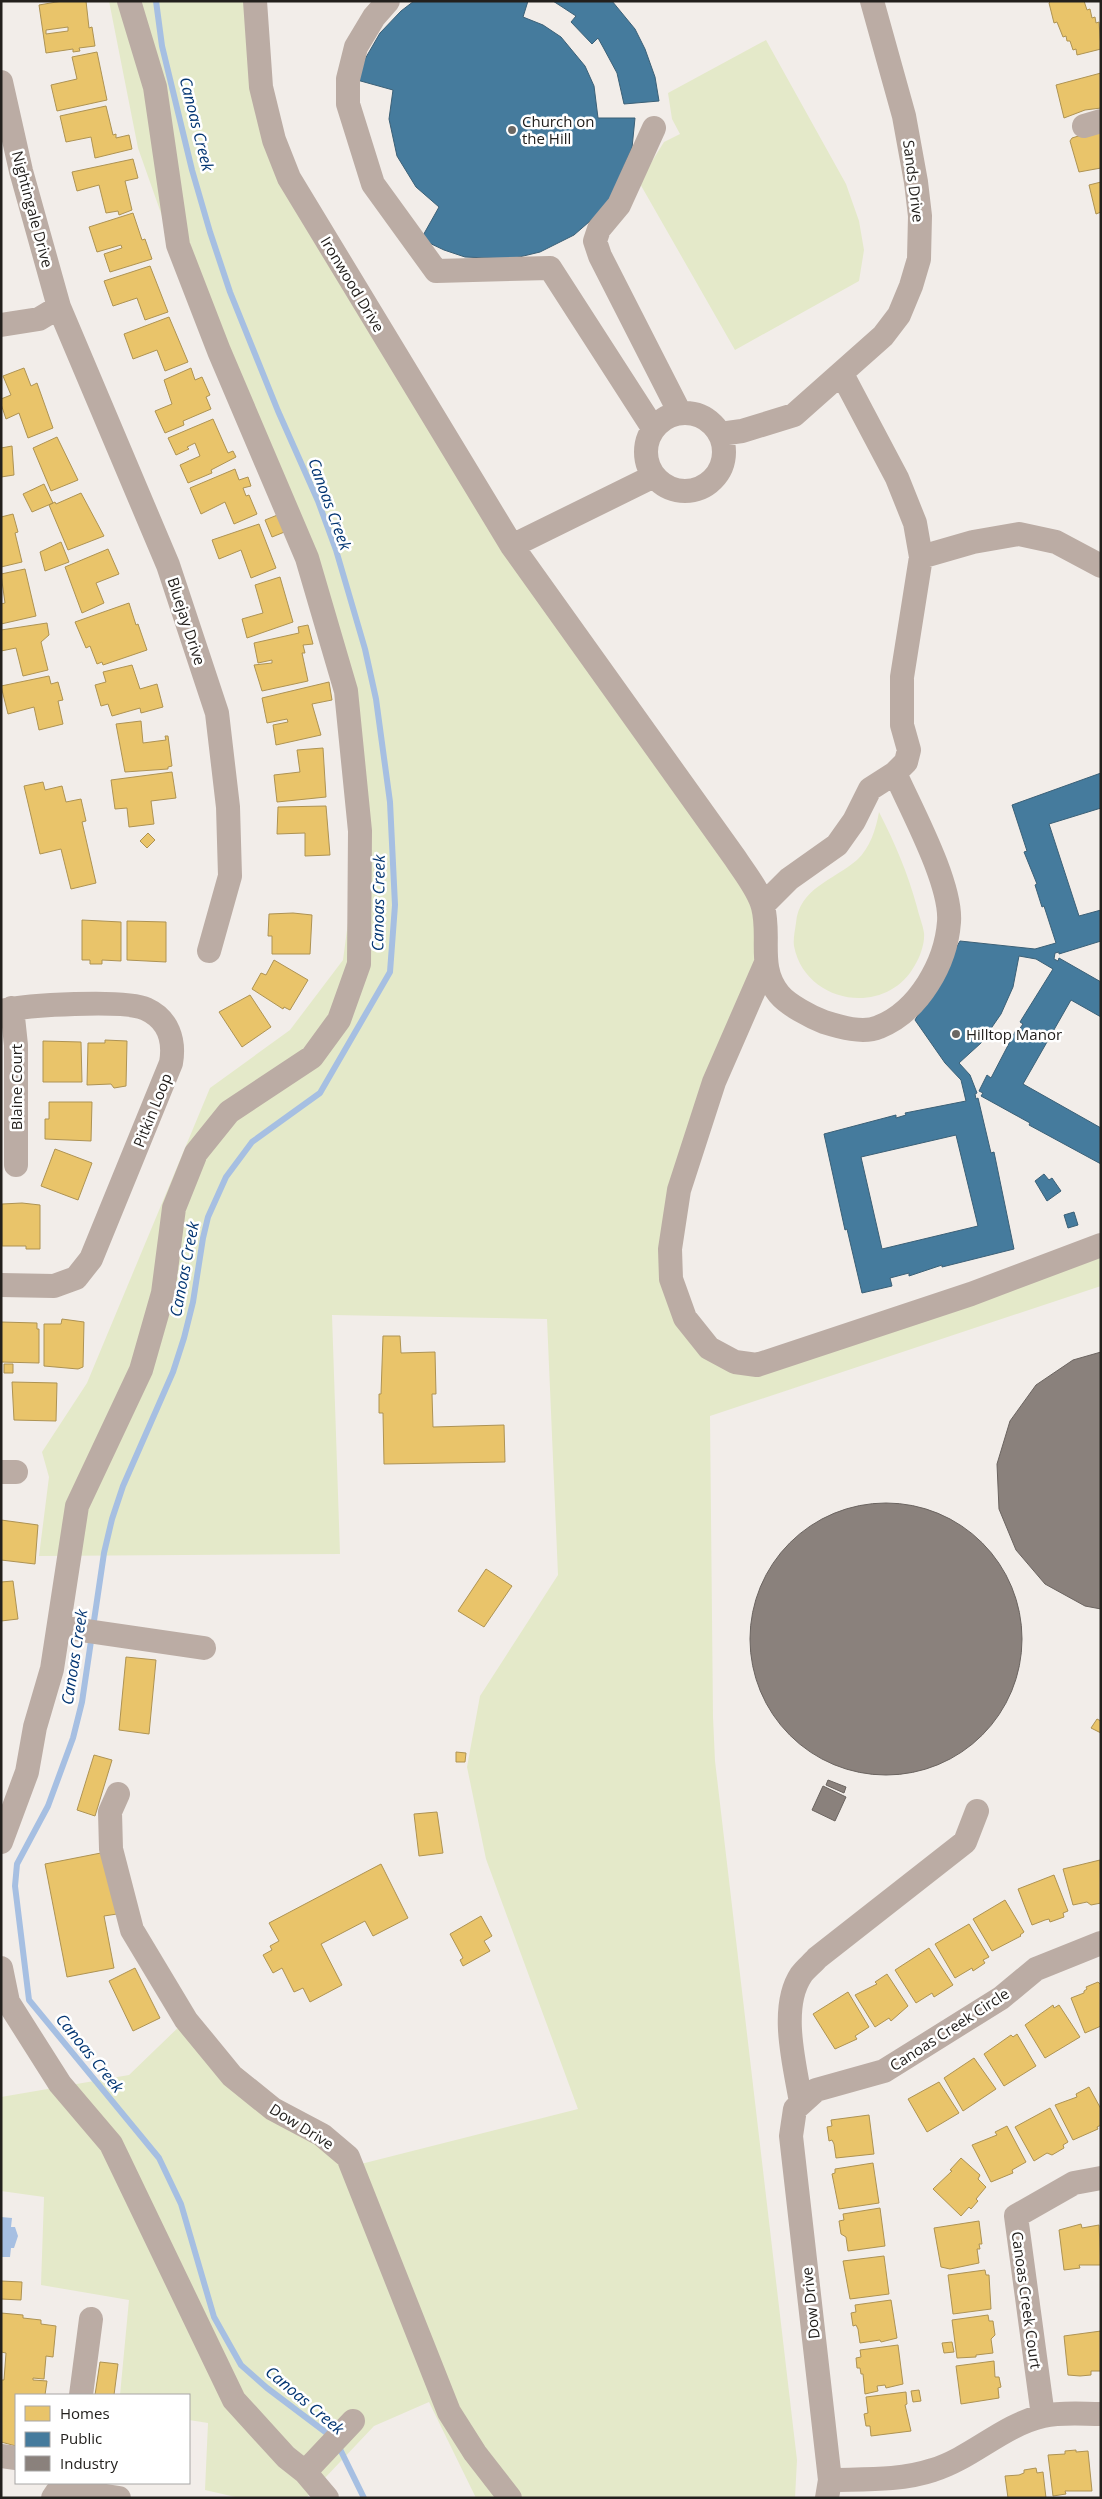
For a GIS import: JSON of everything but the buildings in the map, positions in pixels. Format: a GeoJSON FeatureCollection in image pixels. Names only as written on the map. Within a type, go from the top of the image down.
{"type":"FeatureCollection","features":[{"type":"Feature","properties":{"kind":"street"},"geometry":{"type":"LineString","coordinates":[[1,1842],[27,1772],[35,1727],[62,1628],[77,1506],[141,1370],[163,1293],[174,1208],[196,1153],[229,1112],[312,1057],[339,1020],[359,964],[360,831],[346,691],[307,558],[219,351],[178,245],[155,87],[129,1]]}},
{"type":"Feature","properties":{"kind":"street","name":"Ironwood Drive"},"geometry":{"type":"LineString","coordinates":[[255,1],[261,87],[274,140],[289,178],[512,546],[735,858],[763,906]]}},
{"type":"Feature","properties":{"kind":"street"},"geometry":{"type":"LineString","coordinates":[[388,1],[374,17],[356,47],[348,79],[348,104],[373,184],[436,271],[550,268],[653,428]]}},
{"type":"Feature","properties":{"kind":"street","name":"Sands Drive"},"geometry":{"type":"LineString","coordinates":[[720,434],[742,431],[794,415],[883,336],[899,315],[911,286],[919,259],[920,216],[904,116],[872,1]]}},
{"type":"Feature","properties":{"kind":"street","name":"Nightingale Drive"},"geometry":{"type":"LineString","coordinates":[[1,82],[21,171],[59,307]]}},
{"type":"Feature","properties":{"kind":"street"},"geometry":{"type":"LineString","coordinates":[[654,128],[619,205],[599,229],[595,241],[600,256],[680,413]]}},
{"type":"Feature","properties":{"kind":"street"},"geometry":{"type":"LineString","coordinates":[[1,325],[39,319],[59,307]]}},
{"type":"Feature","properties":{"kind":"street","name":"Bluejay Drive"},"geometry":{"type":"LineString","coordinates":[[59,307],[168,564],[217,713],[228,808],[230,876],[209,951]]}},
{"type":"Feature","properties":{"kind":"street"},"geometry":{"type":"LineString","coordinates":[[842,374],[897,478],[915,523],[921,557],[902,677],[902,725],[909,750],[906,762],[895,773],[870,789],[854,821],[837,845],[789,879],[763,906],[766,928],[765,965],[714,1082],[679,1190],[670,1249],[671,1279],[685,1318],[709,1348],[734,1362],[757,1365],[971,1294],[1101,1245]]}},
{"type":"Feature","properties":{"kind":"street"},"geometry":{"type":"LineString","coordinates":[[680,413],[690,413],[707,420],[720,434],[724,444],[722,465],[714,478],[701,488],[684,492],[673,489],[654,476],[648,464],[645,451],[653,428],[670,416],[680,413]]}},
{"type":"Feature","properties":{"kind":"street"},"geometry":{"type":"LineString","coordinates":[[512,546],[654,476]]}},
{"type":"Feature","properties":{"kind":"street"},"geometry":{"type":"LineString","coordinates":[[921,557],[973,542],[1019,534],[1056,542],[1101,566]]}},
{"type":"Feature","properties":{"kind":"street"},"geometry":{"type":"LineString","coordinates":[[765,965],[779,994],[811,1017],[844,1029],[878,1028],[900,1016],[926,987],[944,952],[949,920],[943,887],[932,854],[895,773]]}},
{"type":"Feature","properties":{"kind":"street","name":"Pitkin Loop"},"geometry":{"type":"LineString","coordinates":[[1,1285],[54,1286],[76,1278],[91,1259],[171,1063],[173,1050],[172,1037],[165,1025],[145,1008],[132,1005],[60,1005],[7,1010]]}},
{"type":"Feature","properties":{"kind":"street","name":"Blaine Court"},"geometry":{"type":"LineString","coordinates":[[7,1010],[16,1045],[16,1165]]}},
{"type":"Feature","properties":{"kind":"street"},"geometry":{"type":"LineString","coordinates":[[62,1628],[204,1648]]}},
{"type":"Feature","properties":{"kind":"street","name":"Dow Drive"},"geometry":{"type":"LineString","coordinates":[[118,1794],[110,1812],[111,1848],[132,1930],[152,1966],[186,2020],[232,2076],[273,2109],[322,2135],[348,2157],[449,2412],[475,2453],[510,2498]]}},
{"type":"Feature","properties":{"kind":"street","name":"Dow Drive"},"geometry":{"type":"LineString","coordinates":[[829,2489],[791,2136],[798,2106],[790,2016],[792,1997],[801,1976],[817,1958],[965,1842],[977,1812]]}},
{"type":"Feature","properties":{"kind":"street","name":"Canoas Creek Circle"},"geometry":{"type":"LineString","coordinates":[[798,2106],[816,2090],[884,2072],[1001,1998],[1036,1969],[1101,1943]]}},
{"type":"Feature","properties":{"kind":"street"},"geometry":{"type":"LineString","coordinates":[[1,1968],[8,2002],[60,2084],[111,2144],[234,2400],[286,2457],[305,2472],[327,2498]]}},
{"type":"Feature","properties":{"kind":"street","name":"Canoas Creek Court"},"geometry":{"type":"LineString","coordinates":[[1043,2416],[1016,2216],[1074,2183],[1101,2178]]}},
{"type":"Feature","properties":{"kind":"street"},"geometry":{"type":"LineString","coordinates":[[81,2394],[91,2319]]}},
{"type":"Feature","properties":{"kind":"street"},"geometry":{"type":"LineString","coordinates":[[829,2489],[894,2479],[932,2470],[964,2458],[996,2437],[1043,2416],[1101,2414]]}},
{"type":"Feature","properties":{"kind":"street"},"geometry":{"type":"LineString","coordinates":[[305,2472],[353,2421]]}},
{"type":"Feature","properties":{"kind":"street"},"geometry":{"type":"LineString","coordinates":[[1,2456],[15,2458]]}},
{"type":"Feature","properties":{"kind":"street"},"geometry":{"type":"LineString","coordinates":[[53,2498],[57,2492],[68,2490],[119,2498]]}},
{"type":"Feature","properties":{"kind":"green space"},"geometry":{"type":"Polygon","coordinates":[[[109,1],[255,1],[289,178],[478,492],[763,905],[765,965],[670,1249],[685,1318],[735,1362],[1101,1246],[1101,1286],[710,1416],[715,1761],[797,2460],[795,2498],[476,2498],[429,2402],[374,2426],[306,2498],[240,2498],[205,2490],[208,2423],[190,2420],[190,2394],[120,2394],[129,2300],[41,2285],[44,2197],[1,2191],[1,2097],[129,2075],[186,2020],[353,2166],[578,2109],[486,1859],[467,1767],[480,1696],[558,1575],[547,1319],[332,1315],[340,1554],[39,1556],[49,1477],[42,1452],[87,1383],[210,1088],[290,1030],[343,960],[349,915],[353,832],[335,692],[300,565],[211,355],[138,148],[109,1]]]}},
{"type":"Feature","properties":{"kind":"green space"},"geometry":{"type":"Polygon","coordinates":[[[766,40],[846,184],[859,221],[864,250],[859,281],[735,350],[639,182],[664,142],[680,134],[672,119],[668,93],[766,40]]]}},
{"type":"Feature","properties":{"kind":"green space"},"geometry":{"type":"Polygon","coordinates":[[[879,812],[896,847],[910,883],[923,927],[924,941],[917,962],[902,982],[885,993],[867,998],[848,997],[829,991],[813,981],[801,966],[794,946],[796,923],[804,901],[811,893],[862,855],[872,838],[879,812]]]}},
{"type":"Feature","properties":{"kind":"water"},"geometry":{"type":"Polygon","coordinates":[[[1,2217],[12,2218],[11,2227],[15,2227],[18,2236],[14,2248],[11,2248],[10,2257],[1,2257],[1,2217]]]}},
{"type":"Feature","properties":{"kind":"waterway","name":"Canoas Creek"},"geometry":{"type":"LineString","coordinates":[[156,1],[162,46],[192,170],[210,232],[230,292],[278,411],[318,501],[336,550],[365,649],[376,699],[390,802],[395,905],[390,972],[320,1093],[252,1142],[226,1177],[208,1217],[193,1302],[184,1338],[173,1372],[123,1486],[112,1519],[104,1553],[82,1702],[73,1738],[48,1806],[17,1864],[15,1886],[29,2000],[159,2158],[181,2204],[214,2317],[241,2365],[267,2388],[332,2437]]}},
{"type":"Feature","properties":{"kind":"waterway","name":"Canoas Creek"},"geometry":{"type":"LineString","coordinates":[[338,2445],[364,2498]]}},
{"type":"Feature","properties":{"kind":"place","name":"Church on the Hill"},"geometry":{"type":"Point","coordinates":[512,130]}},
{"type":"Feature","properties":{"kind":"place","name":"Hilltop Manor"},"geometry":{"type":"Point","coordinates":[956,1034]}}]}
